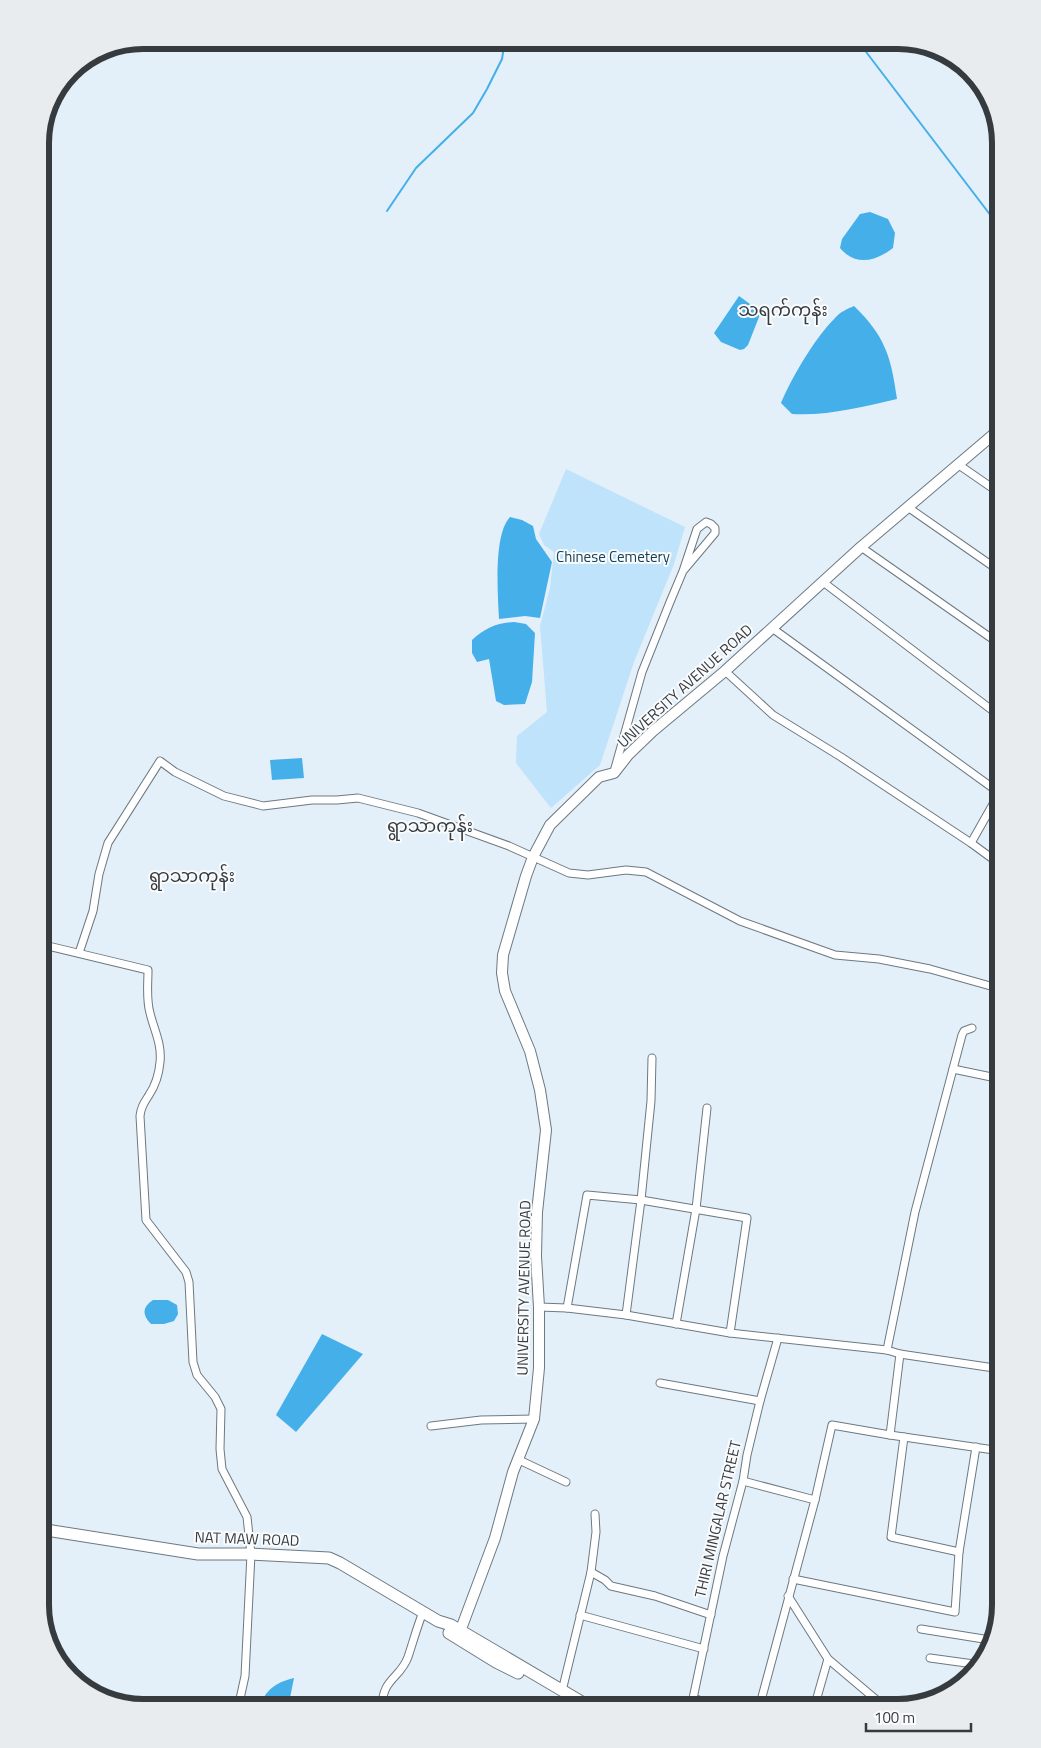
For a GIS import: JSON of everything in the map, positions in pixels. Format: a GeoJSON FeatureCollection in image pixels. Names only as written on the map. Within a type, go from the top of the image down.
{"type":"FeatureCollection","features":[{"type":"Feature","properties":{"kind":"main road","name":"UNIVERSITY AVENUE ROAD"},"geometry":{"type":"LineString","coordinates":[[459,1634],[495,1538],[517,1459],[534,1419],[539,1368],[539,1307],[536,1256],[537,1212],[546,1130],[540,1090],[530,1050],[505,991],[502,973],[503,956],[526,876],[534,857],[550,825],[599,777],[614,773],[628,755],[647,737],[725,671],[861,547],[992,436]]}},
{"type":"Feature","properties":{"kind":"main road","name":"NAT MAW ROAD"},"geometry":{"type":"LineString","coordinates":[[49,1530],[198,1554],[250,1554],[329,1558],[438,1621],[447,1631],[459,1634],[576,1699]]}},
{"type":"Feature","properties":{"kind":"main road","name":"NAT MAW ROAD"},"geometry":{"type":"LineString","coordinates":[[459,1634],[496,1662],[564,1699]]}},
{"type":"Feature","properties":{"kind":"street"},"geometry":{"type":"LineString","coordinates":[[959,465],[992,488]]}},
{"type":"Feature","properties":{"kind":"street"},"geometry":{"type":"LineString","coordinates":[[909,508],[992,566]]}},
{"type":"Feature","properties":{"kind":"street"},"geometry":{"type":"LineString","coordinates":[[614,773],[642,672],[683,571],[697,529],[706,522],[711,524],[715,528],[715,534],[683,571]]}},
{"type":"Feature","properties":{"kind":"street"},"geometry":{"type":"LineString","coordinates":[[861,547],[992,639]]}},
{"type":"Feature","properties":{"kind":"street"},"geometry":{"type":"LineString","coordinates":[[823,582],[992,709]]}},
{"type":"Feature","properties":{"kind":"street"},"geometry":{"type":"LineString","coordinates":[[772,628],[992,786]]}},
{"type":"Feature","properties":{"kind":"street"},"geometry":{"type":"LineString","coordinates":[[725,671],[773,715],[841,757],[992,858]]}},
{"type":"Feature","properties":{"kind":"street"},"geometry":{"type":"LineString","coordinates":[[79,953],[93,911],[99,874],[108,843],[160,761],[175,772],[224,796],[263,806],[312,800],[358,798],[418,813],[509,846],[569,873],[588,875],[626,870],[646,872],[740,920],[835,955],[880,959],[992,987]]}},
{"type":"Feature","properties":{"kind":"street"},"geometry":{"type":"LineString","coordinates":[[971,843],[992,806]]}},
{"type":"Feature","properties":{"kind":"street"},"geometry":{"type":"LineString","coordinates":[[49,946],[148,970],[147,996],[159,1040],[160,1061],[157,1079],[150,1095],[141,1106],[140,1135],[144,1164],[146,1220],[186,1272],[193,1362],[197,1375],[215,1397],[221,1409],[220,1449],[222,1469],[247,1517],[250,1554],[245,1676],[240,1699]]}},
{"type":"Feature","properties":{"kind":"street"},"geometry":{"type":"LineString","coordinates":[[887,1350],[915,1212],[962,1035],[964,1031],[972,1028]]}},
{"type":"Feature","properties":{"kind":"street"},"geometry":{"type":"LineString","coordinates":[[626,1315],[641,1200],[651,1101],[652,1058]]}},
{"type":"Feature","properties":{"kind":"street"},"geometry":{"type":"LineString","coordinates":[[953,1069],[992,1077]]}},
{"type":"Feature","properties":{"kind":"street"},"geometry":{"type":"LineString","coordinates":[[676,1324],[696,1209],[707,1108]]}},
{"type":"Feature","properties":{"kind":"street"},"geometry":{"type":"LineString","coordinates":[[567,1308],[587,1195],[641,1200],[747,1218],[730,1334]]}},
{"type":"Feature","properties":{"kind":"street"},"geometry":{"type":"LineString","coordinates":[[539,1307],[567,1308],[626,1315],[730,1334],[887,1350],[900,1354],[992,1368]]}},
{"type":"Feature","properties":{"kind":"street","name":"THIRI MINGALAR STREET"},"geometry":{"type":"LineString","coordinates":[[693,1698],[723,1556],[743,1481],[760,1401],[778,1338]]}},
{"type":"Feature","properties":{"kind":"street"},"geometry":{"type":"LineString","coordinates":[[890,1435],[900,1354]]}},
{"type":"Feature","properties":{"kind":"street"},"geometry":{"type":"LineString","coordinates":[[660,1383],[760,1401]]}},
{"type":"Feature","properties":{"kind":"street"},"geometry":{"type":"LineString","coordinates":[[432,1426],[481,1420],[534,1419]]}},
{"type":"Feature","properties":{"kind":"street"},"geometry":{"type":"LineString","coordinates":[[761,1699],[815,1500],[832,1425],[992,1450]]}},
{"type":"Feature","properties":{"kind":"street"},"geometry":{"type":"LineString","coordinates":[[904,1436],[891,1537],[959,1552]]}},
{"type":"Feature","properties":{"kind":"street"},"geometry":{"type":"LineString","coordinates":[[793,1579],[955,1612],[959,1552],[976,1447]]}},
{"type":"Feature","properties":{"kind":"street"},"geometry":{"type":"LineString","coordinates":[[517,1459],[566,1482]]}},
{"type":"Feature","properties":{"kind":"street"},"geometry":{"type":"LineString","coordinates":[[743,1481],[815,1500]]}},
{"type":"Feature","properties":{"kind":"street"},"geometry":{"type":"LineString","coordinates":[[562,1691],[591,1572],[596,1532],[595,1514]]}},
{"type":"Feature","properties":{"kind":"street"},"geometry":{"type":"LineString","coordinates":[[591,1572],[611,1586],[655,1596],[710,1615]]}},
{"type":"Feature","properties":{"kind":"street"},"geometry":{"type":"LineString","coordinates":[[788,1596],[828,1660],[875,1699]]}},
{"type":"Feature","properties":{"kind":"street"},"geometry":{"type":"LineString","coordinates":[[382,1699],[387,1685],[407,1659],[422,1612]]}},
{"type":"Feature","properties":{"kind":"street"},"geometry":{"type":"LineString","coordinates":[[580,1615],[704,1649]]}},
{"type":"Feature","properties":{"kind":"street"},"geometry":{"type":"LineString","coordinates":[[921,1629],[986,1639]]}},
{"type":"Feature","properties":{"kind":"street"},"geometry":{"type":"LineString","coordinates":[[930,1658],[971,1664]]}},
{"type":"Feature","properties":{"kind":"street"},"geometry":{"type":"LineString","coordinates":[[817,1699],[828,1660]]}},
{"type":"Feature","properties":{"kind":"green space","name":"Chinese Cemetery"},"geometry":{"type":"Polygon","coordinates":[[[566,469],[685,527],[674,564],[634,662],[600,765],[551,808],[516,763],[517,736],[547,712],[540,626],[550,588],[554,552],[544,545],[539,534],[566,469]]]}},
{"type":"Feature","properties":{"kind":"water"},"geometry":{"type":"Polygon","coordinates":[[[870,212],[888,219],[895,233],[893,248],[873,259],[859,260],[846,254],[840,248],[842,239],[860,214],[870,212]]]}},
{"type":"Feature","properties":{"kind":"water"},"geometry":{"type":"Polygon","coordinates":[[[739,296],[761,312],[748,345],[740,350],[721,342],[714,333],[739,296]]]}},
{"type":"Feature","properties":{"kind":"water"},"geometry":{"type":"Polygon","coordinates":[[[854,306],[880,337],[889,359],[897,399],[819,414],[792,414],[781,403],[791,382],[827,326],[839,314],[854,306]]]}},
{"type":"Feature","properties":{"kind":"water"},"geometry":{"type":"Polygon","coordinates":[[[510,517],[522,520],[533,526],[536,539],[552,562],[540,618],[525,616],[499,619],[499,551],[501,537],[510,517]]]}},
{"type":"Feature","properties":{"kind":"water"},"geometry":{"type":"Polygon","coordinates":[[[514,622],[526,624],[535,633],[532,682],[525,704],[504,705],[496,701],[489,659],[477,662],[472,653],[472,640],[492,627],[514,622]]]}},
{"type":"Feature","properties":{"kind":"water"},"geometry":{"type":"Polygon","coordinates":[[[302,758],[304,778],[272,780],[270,760],[302,758]]]}},
{"type":"Feature","properties":{"kind":"water"},"geometry":{"type":"Polygon","coordinates":[[[153,1300],[168,1300],[177,1305],[178,1314],[174,1321],[164,1324],[151,1324],[144,1311],[153,1300]]]}},
{"type":"Feature","properties":{"kind":"water"},"geometry":{"type":"Polygon","coordinates":[[[322,1334],[363,1354],[296,1432],[276,1415],[322,1334]]]}},
{"type":"Feature","properties":{"kind":"water"},"geometry":{"type":"Polygon","coordinates":[[[294,1678],[290,1699],[264,1699],[272,1688],[294,1678]]]}},
{"type":"Feature","properties":{"kind":"waterway"},"geometry":{"type":"LineString","coordinates":[[387,211],[416,168],[473,113],[502,59],[504,49]]}},
{"type":"Feature","properties":{"kind":"waterway"},"geometry":{"type":"LineString","coordinates":[[864,49],[992,217]]}},
{"type":"Feature","properties":{"kind":"district","name":"သရက်ကုန်း"},"geometry":{"type":"Point","coordinates":[783,310]}},
{"type":"Feature","properties":{"kind":"district","name":"ရွာသာကုန်း"},"geometry":{"type":"Point","coordinates":[430,826]}},
{"type":"Feature","properties":{"kind":"district","name":"ရွာသာကုန်း"},"geometry":{"type":"Point","coordinates":[192,876]}}]}
